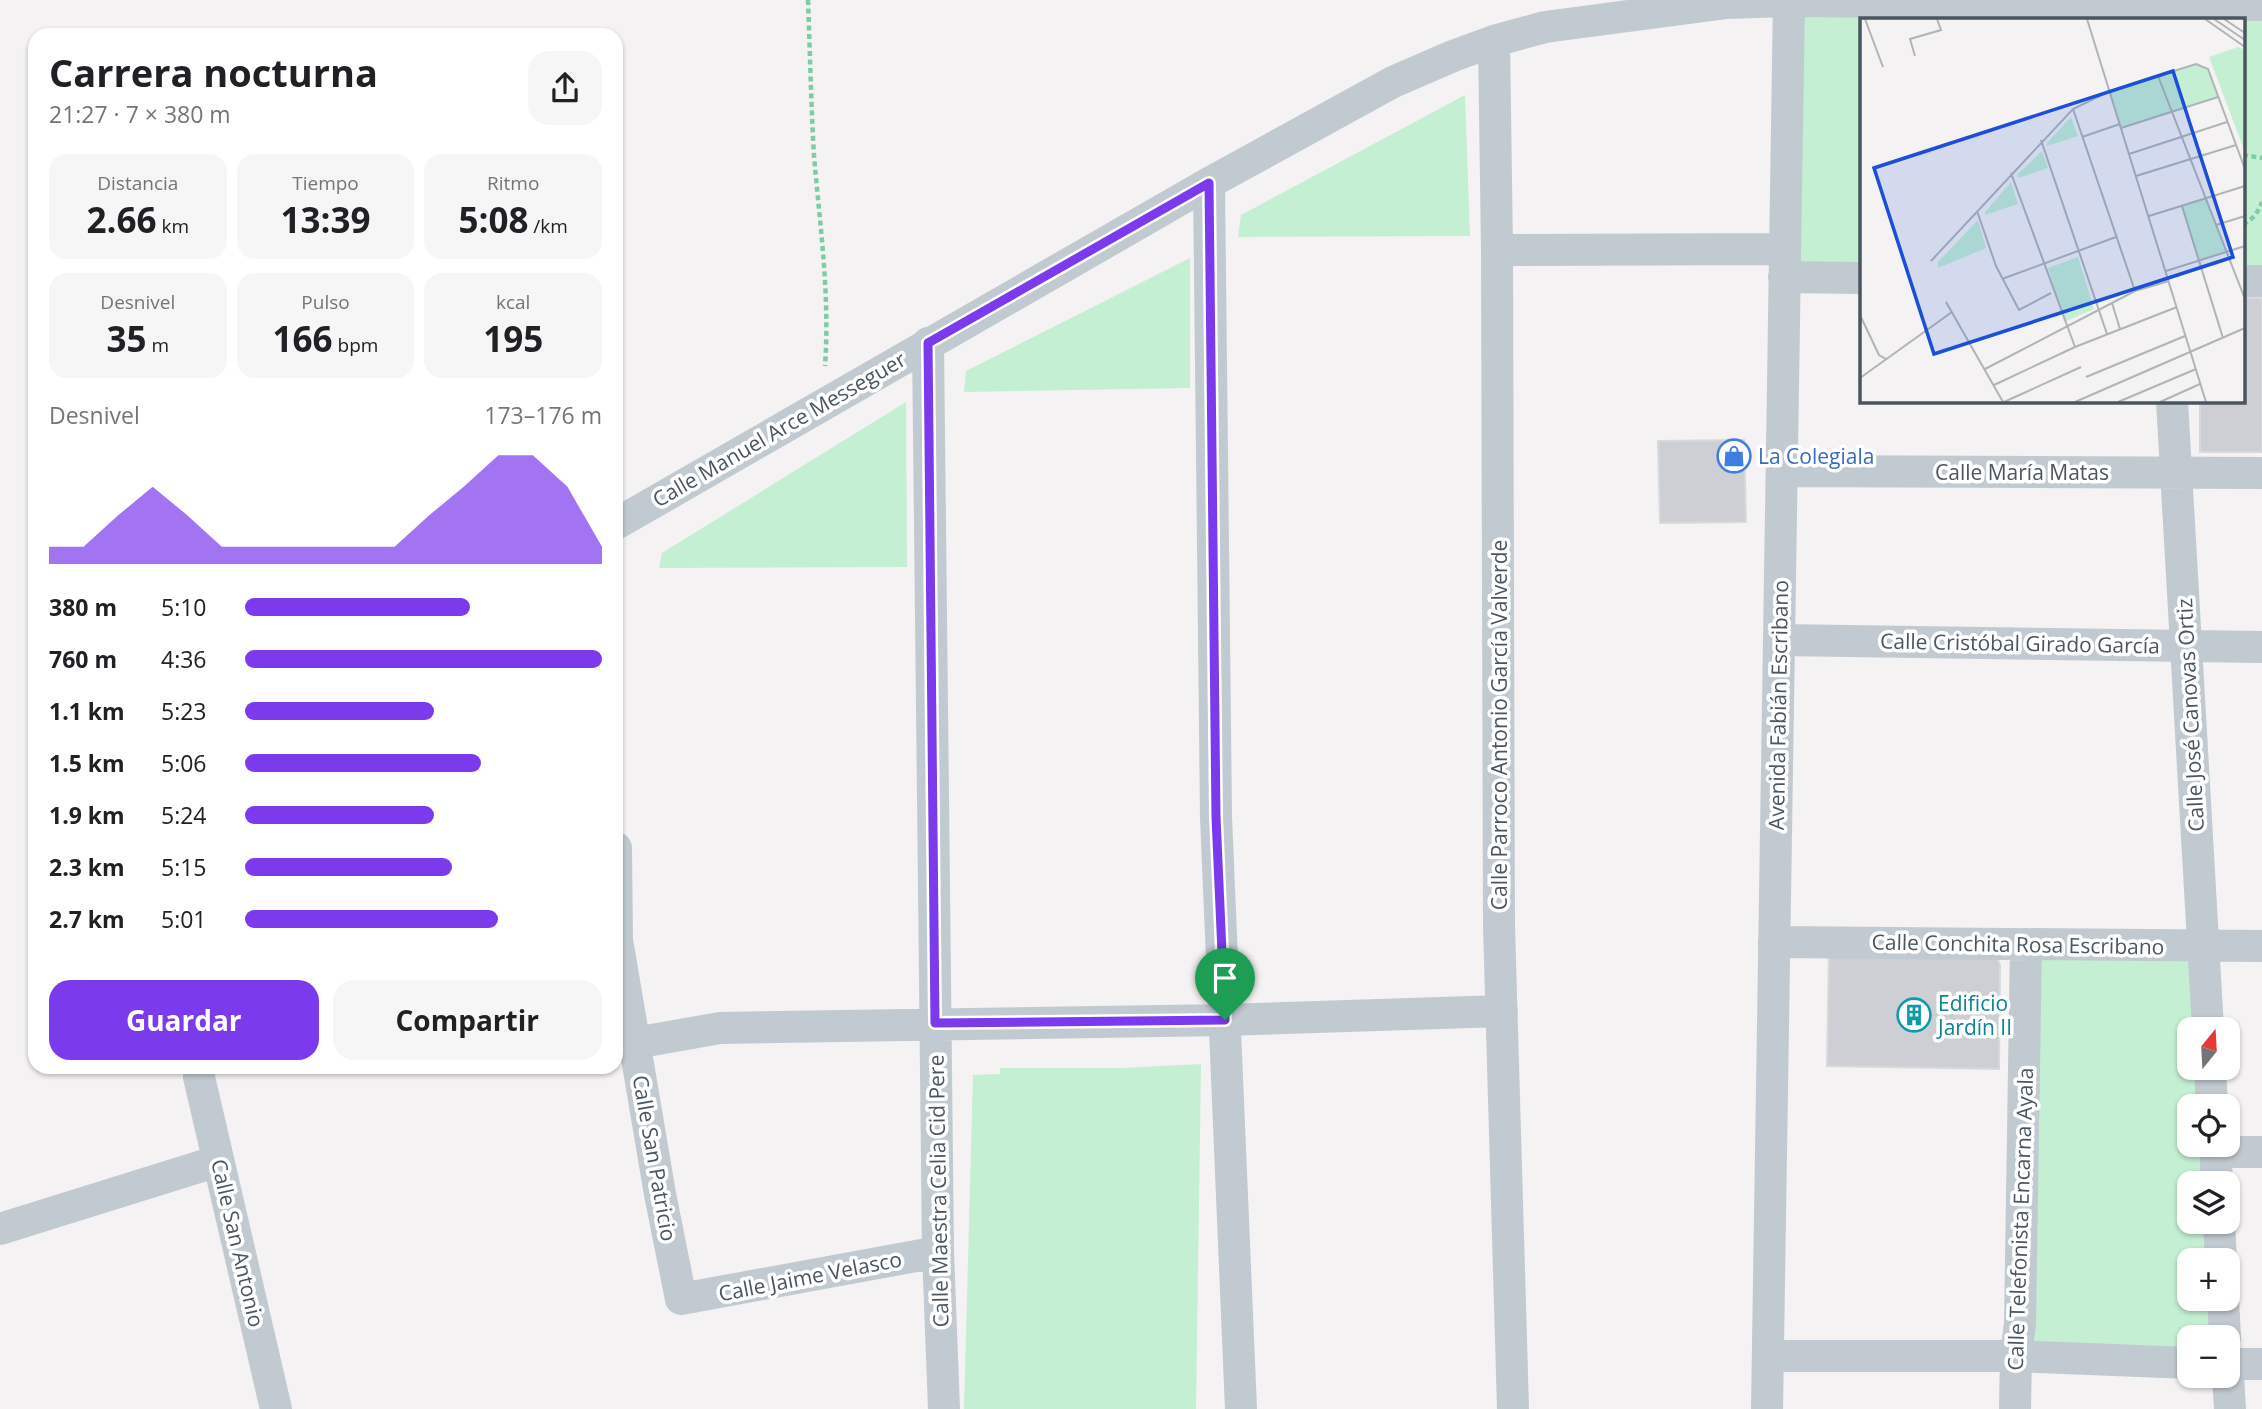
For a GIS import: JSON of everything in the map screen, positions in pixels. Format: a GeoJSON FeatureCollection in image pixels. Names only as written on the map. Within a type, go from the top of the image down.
{"type":"FeatureCollection","features":[{"type":"Feature","properties":{"kind":"street","name":"Calle Manuel Arce Messeguer"},"geometry":{"type":"LineString","coordinates":[[623,520],[1209,183],[1393,82],[1494,41],[1545,27],[1647,12],[1727,3],[1789,0],[2150,12],[2262,5]]}},
{"type":"Feature","properties":{"kind":"street","name":"Avenida Fabián Escribano"},"geometry":{"type":"LineString","coordinates":[[1767,1409],[1789,0]]}},
{"type":"Feature","properties":{"kind":"street","name":"Calle Parroco Antonio García Valverde"},"geometry":{"type":"LineString","coordinates":[[1494,41],[1499,899],[1513,1409]]}},
{"type":"Feature","properties":{"kind":"street"},"geometry":{"type":"LineString","coordinates":[[1209,183],[1216,817],[1241,1409]]}},
{"type":"Feature","properties":{"kind":"street"},"geometry":{"type":"LineString","coordinates":[[1497,250],[1785,263],[1860,278]]}},
{"type":"Feature","properties":{"kind":"street"},"geometry":{"type":"LineString","coordinates":[[2244,281],[2262,281]]}},
{"type":"Feature","properties":{"kind":"street","name":"Calle Maestra Celia Cid Pere"},"geometry":{"type":"LineString","coordinates":[[928,343],[938,1252],[944,1409]]}},
{"type":"Feature","properties":{"kind":"street","name":"Calle José Canovas Ortiz"},"geometry":{"type":"LineString","coordinates":[[2172,402],[2207,1017]]}},
{"type":"Feature","properties":{"kind":"street","name":"Calle María Matas"},"geometry":{"type":"LineString","coordinates":[[1782,471],[2262,472]]}},
{"type":"Feature","properties":{"kind":"street","name":"Calle Cristóbal Girado García"},"geometry":{"type":"LineString","coordinates":[[1779,640],[2262,647]]}},
{"type":"Feature","properties":{"kind":"street","name":"Calle Conchita Rosa Escribano"},"geometry":{"type":"LineString","coordinates":[[1774,942],[2262,946]]}},
{"type":"Feature","properties":{"kind":"street","name":"Calle Telefonista Encarna Ayala"},"geometry":{"type":"LineString","coordinates":[[2015,1409],[2020,1323],[2026,944]]}},
{"type":"Feature","properties":{"kind":"street","name":"Calle San Patricio"},"geometry":{"type":"LineString","coordinates":[[623,974],[660,1194],[681,1299]]}},
{"type":"Feature","properties":{"kind":"street"},"geometry":{"type":"LineString","coordinates":[[635,1043],[720,1028],[1225,1020],[1502,1011]]}},
{"type":"Feature","properties":{"kind":"street","name":"Calle San Antonio"},"geometry":{"type":"LineString","coordinates":[[199,1077],[276,1409]]}},
{"type":"Feature","properties":{"kind":"street"},"geometry":{"type":"LineString","coordinates":[[2240,1150],[2262,1152]]}},
{"type":"Feature","properties":{"kind":"street"},"geometry":{"type":"LineString","coordinates":[[0,1229],[219,1161]]}},
{"type":"Feature","properties":{"kind":"street","name":"Calle Jaime Velasco"},"geometry":{"type":"LineString","coordinates":[[681,1299],[938,1252]]}},
{"type":"Feature","properties":{"kind":"street"},"geometry":{"type":"LineString","coordinates":[[1768,1356],[2016,1356],[2177,1363]]}},
{"type":"Feature","properties":{"kind":"street"},"geometry":{"type":"LineString","coordinates":[[2240,1364],[2262,1364]]}},
{"type":"Feature","properties":{"kind":"street"},"geometry":{"type":"LineString","coordinates":[[2229,1388],[2230,1409]]}},
{"type":"Feature","properties":{"kind":"path"},"geometry":{"type":"LineString","coordinates":[[808,0],[814,155],[825,272],[827,340],[822,404]]}},
{"type":"Feature","properties":{"kind":"path"},"geometry":{"type":"LineString","coordinates":[[2244,155],[2262,158]]}},
{"type":"Feature","properties":{"kind":"path"},"geometry":{"type":"LineString","coordinates":[[2244,224],[2249,222],[2262,202]]}},
{"type":"Feature","properties":{"kind":"green space"},"geometry":{"type":"Polygon","coordinates":[[[1789,1],[2262,6],[2262,281],[2244,281],[2244,18],[1860,18],[1860,278],[1784,277],[1789,1]]]}},
{"type":"Feature","properties":{"kind":"green space"},"geometry":{"type":"Polygon","coordinates":[[[1465,95],[1470,236],[1238,237],[1241,215],[1465,95]]]}},
{"type":"Feature","properties":{"kind":"green space"},"geometry":{"type":"Polygon","coordinates":[[[1190,258],[1190,388],[964,392],[966,371],[1190,258]]]}},
{"type":"Feature","properties":{"kind":"green space"},"geometry":{"type":"Polygon","coordinates":[[[906,402],[907,567],[659,568],[662,553],[906,402]]]}},
{"type":"Feature","properties":{"kind":"green space"},"geometry":{"type":"Polygon","coordinates":[[[2026,944],[2203,946],[2207,1017],[2177,1017],[2177,1080],[2211,1080],[2211,1094],[2177,1094],[2177,1157],[2215,1157],[2216,1171],[2177,1171],[2177,1234],[2220,1234],[2220,1248],[2177,1248],[2177,1311],[2224,1311],[2224,1325],[2177,1325],[2177,1363],[2016,1356],[2026,944]]]}},
{"type":"Feature","properties":{"kind":"green space"},"geometry":{"type":"Polygon","coordinates":[[[1201,1064],[1196,1409],[964,1409],[973,1075],[1000,1074],[1000,1068],[1122,1068],[1201,1064]]]}},
{"type":"Feature","properties":{"kind":"building"},"geometry":{"type":"Polygon","coordinates":[[[2244,298],[2262,298],[2262,452],[2200,452],[2200,402],[2244,402],[2244,298]]]}},
{"type":"Feature","properties":{"kind":"building"},"geometry":{"type":"Polygon","coordinates":[[[1744,440],[1746,522],[1660,523],[1658,441],[1744,440]]]}},
{"type":"Feature","properties":{"kind":"building","name":"Edificio Jardín II"},"geometry":{"type":"Polygon","coordinates":[[[1829,951],[1996,956],[2000,965],[1999,1069],[1827,1066],[1829,951]]]}},
{"type":"Feature","properties":{"kind":"place","name":"La Colegiala"},"geometry":{"type":"Point","coordinates":[1734,456]}},
{"type":"Feature","properties":{"kind":"place","name":"Edificio Jardín II"},"geometry":{"type":"Point","coordinates":[1914,1015]}},
{"type":"Feature","properties":{"kind":"route"},"geometry":{"type":"LineString","coordinates":[[1209,183],[1216,817],[1225,1020],[935,1023],[928,343],[1209,183]]}}]}
